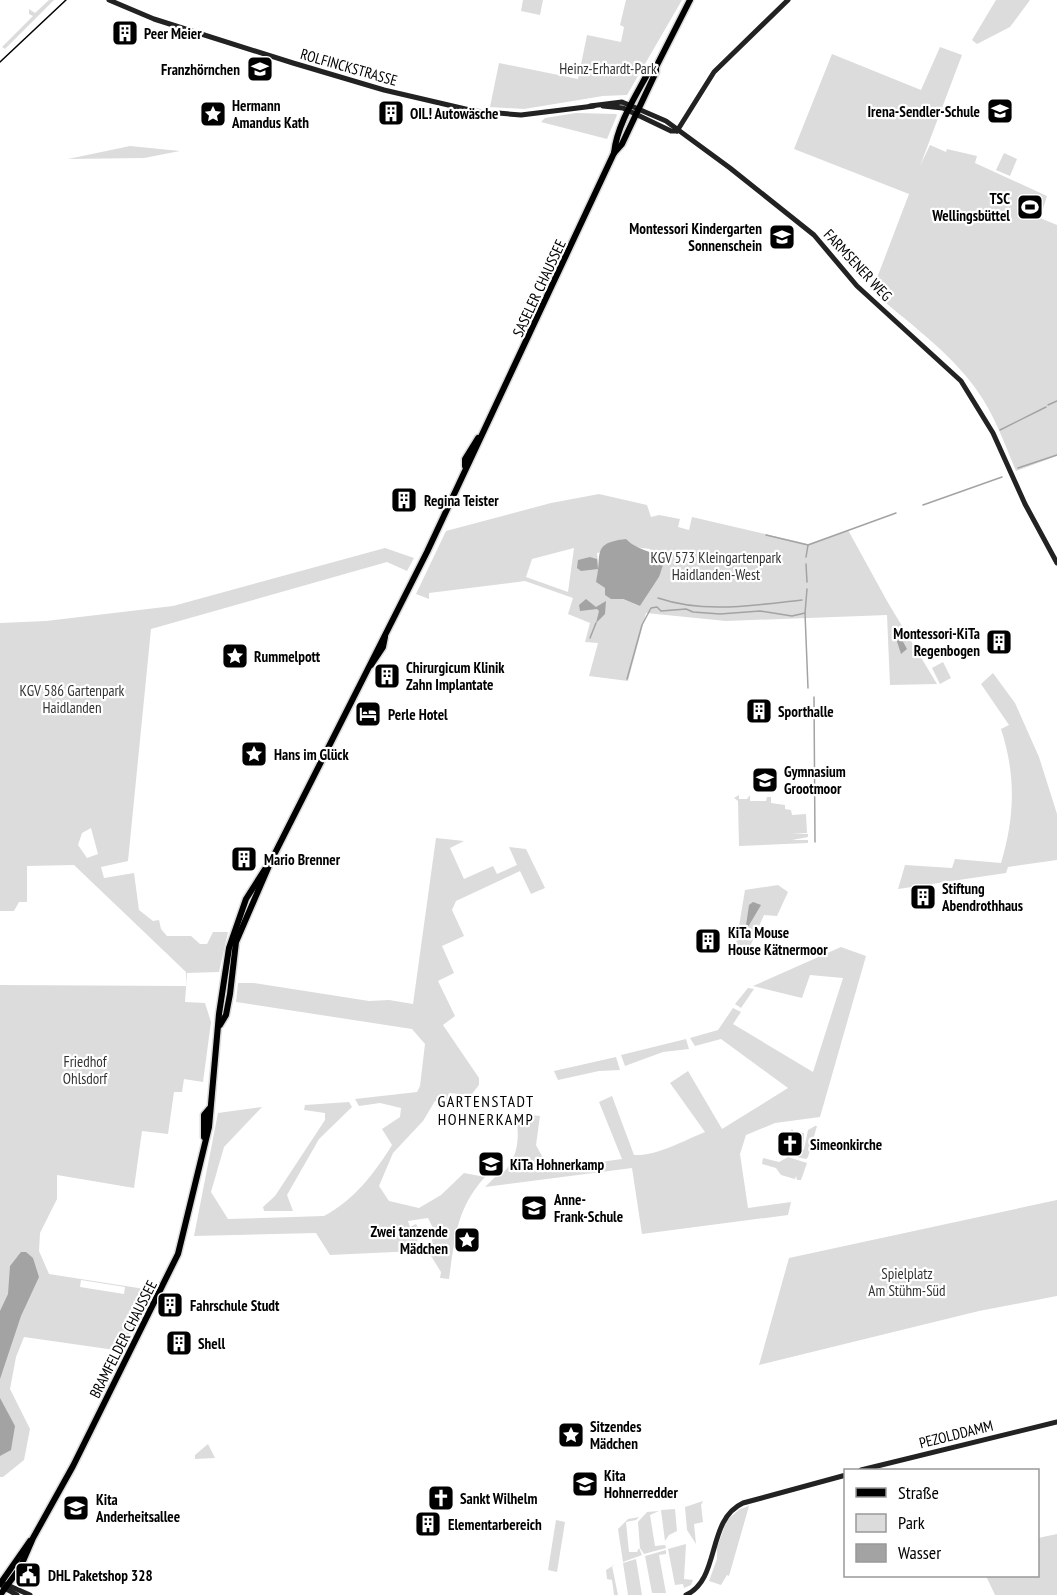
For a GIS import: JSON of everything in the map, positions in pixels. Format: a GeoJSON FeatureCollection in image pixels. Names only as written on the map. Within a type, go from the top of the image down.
{"type":"FeatureCollection","features":[{"type":"Feature","properties":{"kind":"main road","name":"ROLFINCKSTRASSE"},"geometry":{"type":"LineString","coordinates":[[109,0],[154,19],[280,59],[384,90],[464,109],[513,116],[590,106],[630,107]]}},
{"type":"Feature","properties":{"kind":"main road","name":"SASELER CHAUSSEE"},"geometry":{"type":"LineString","coordinates":[[432,541],[465,466],[472,459],[614,153],[622,144],[656,67],[690,0]]}},
{"type":"Feature","properties":{"kind":"main road"},"geometry":{"type":"LineString","coordinates":[[677,131],[714,72],[788,0]]}},
{"type":"Feature","properties":{"kind":"main road","name":"SASELER CHAUSSEE"},"geometry":{"type":"LineString","coordinates":[[614,153],[615,141],[630,107],[650,69],[656,67]]}},
{"type":"Feature","properties":{"kind":"main road","name":"FARMSENER WEG"},"geometry":{"type":"LineString","coordinates":[[630,107],[671,131],[677,131],[730,168],[808,230],[862,291],[950,370],[984,417],[1057,563]]}},
{"type":"Feature","properties":{"kind":"main road","name":"BRAMFELDER CHAUSSEE"},"geometry":{"type":"LineString","coordinates":[[0,1583],[33,1538],[73,1466],[178,1254],[190,1214],[204,1138],[202,1126],[209,1109],[220,1025],[226,1015],[231,991],[236,942],[249,902],[432,541]]}},
{"type":"Feature","properties":{"kind":"main road","name":"PEZOLDDAMM"},"geometry":{"type":"LineString","coordinates":[[865,1469],[1057,1422]]}},
{"type":"Feature","properties":{"kind":"main road"},"geometry":{"type":"LineString","coordinates":[[686,1595],[700,1584],[724,1520],[731,1510],[743,1503],[844,1476]]}},
{"type":"Feature","properties":{"kind":"main road","name":"BRAMFELDER CHAUSSEE"},"geometry":{"type":"LineString","coordinates":[[5,1590],[28,1553],[33,1538]]}},
{"type":"Feature","properties":{"kind":"main road"},"geometry":{"type":"LineString","coordinates":[[0,1583],[5,1590],[16,1595]]}},
{"type":"Feature","properties":{"kind":"main road"},"geometry":{"type":"LineString","coordinates":[[5,1590],[30,1595]]}},
{"type":"Feature","properties":{"kind":"green space"},"geometry":{"type":"Polygon","coordinates":[[[49,0],[54,0],[5,49],[2,47],[33,16],[29,14],[29,9],[35,13],[49,0]]]}},
{"type":"Feature","properties":{"kind":"green space"},"geometry":{"type":"Polygon","coordinates":[[[523,0],[543,0],[540,15],[521,11],[523,0]]]}},
{"type":"Feature","properties":{"kind":"green space","name":"Heinz-Erhardt-Park"},"geometry":{"type":"Polygon","coordinates":[[[626,0],[682,0],[627,95],[603,96],[524,109],[490,107],[499,63],[578,79],[587,35],[621,42],[624,27],[620,25],[626,0]]]}},
{"type":"Feature","properties":{"kind":"green space"},"geometry":{"type":"Polygon","coordinates":[[[996,0],[1030,0],[1010,27],[977,44],[972,40],[996,0]]]}},
{"type":"Feature","properties":{"kind":"green space"},"geometry":{"type":"Polygon","coordinates":[[[940,47],[962,55],[920,166],[930,145],[946,152],[947,149],[977,156],[975,163],[1047,196],[1040,218],[1057,225],[1057,456],[1016,471],[988,408],[965,375],[927,337],[872,291],[909,194],[794,149],[832,54],[921,90],[940,47]]]}},
{"type":"Feature","properties":{"kind":"green space"},"geometry":{"type":"Polygon","coordinates":[[[576,113],[617,115],[607,139],[541,122],[545,118],[576,113]]]}},
{"type":"Feature","properties":{"kind":"green space"},"geometry":{"type":"Polygon","coordinates":[[[130,146],[180,151],[144,158],[68,159],[130,146]]]}},
{"type":"Feature","properties":{"kind":"green space"},"geometry":{"type":"Polygon","coordinates":[[[1004,153],[1017,159],[1010,176],[996,170],[1004,153]]]}},
{"type":"Feature","properties":{"kind":"green space","name":"KGV 573 Kleingartenpark Haidlanden-West"},"geometry":{"type":"Polygon","coordinates":[[[599,494],[647,505],[651,517],[659,515],[680,519],[678,527],[689,530],[692,517],[808,544],[848,530],[937,684],[890,685],[887,615],[726,621],[646,613],[628,681],[589,676],[598,643],[585,642],[590,623],[568,614],[573,598],[525,581],[429,593],[429,599],[416,594],[446,531],[551,503],[599,494]],[[634,547],[597,553],[599,571],[596,582],[605,588],[611,599],[620,598],[640,606],[659,577],[656,557],[650,549],[634,547]],[[574,548],[532,559],[526,577],[568,592],[574,548]]]}},
{"type":"Feature","properties":{"kind":"green space"},"geometry":{"type":"Polygon","coordinates":[[[385,548],[414,558],[407,571],[387,562],[151,629],[128,861],[101,867],[104,878],[134,873],[139,910],[153,921],[159,920],[161,929],[167,936],[191,936],[200,944],[207,944],[213,932],[228,932],[219,972],[187,973],[185,1002],[205,1003],[211,1022],[203,1082],[184,1079],[182,1092],[174,1092],[168,1134],[142,1131],[134,1188],[57,1175],[57,1199],[40,1233],[39,1251],[49,1274],[151,1290],[122,1351],[24,1337],[16,1357],[10,1389],[30,1429],[24,1460],[0,1477],[0,985],[186,986],[186,972],[74,865],[27,866],[27,902],[19,902],[14,911],[0,911],[0,623],[46,621],[173,606],[385,548]],[[91,828],[82,833],[78,845],[87,858],[98,854],[91,828]],[[81,1280],[80,1287],[124,1294],[125,1287],[81,1280]]]}},
{"type":"Feature","properties":{"kind":"green space"},"geometry":{"type":"Polygon","coordinates":[[[943,662],[951,678],[940,684],[932,668],[943,662]]]}},
{"type":"Feature","properties":{"kind":"green space"},"geometry":{"type":"Polygon","coordinates":[[[993,673],[1015,703],[1039,757],[1057,814],[1057,860],[1008,867],[1006,873],[898,889],[905,865],[952,868],[955,859],[1001,863],[1009,829],[1012,796],[1009,763],[1001,729],[1009,725],[981,684],[993,673]]]}},
{"type":"Feature","properties":{"kind":"green space"},"geometry":{"type":"Polygon","coordinates":[[[739,795],[739,799],[747,799],[750,795],[750,801],[766,801],[767,797],[771,797],[771,803],[785,805],[785,809],[791,810],[792,815],[806,814],[807,833],[792,834],[808,834],[808,837],[792,840],[808,840],[808,843],[739,846],[738,801],[734,798],[739,795]]]}},
{"type":"Feature","properties":{"kind":"green space"},"geometry":{"type":"Polygon","coordinates":[[[436,838],[464,841],[450,848],[464,879],[493,866],[497,874],[517,865],[509,847],[526,849],[545,888],[531,894],[520,871],[456,901],[452,910],[464,936],[442,946],[454,973],[438,981],[455,1016],[443,1025],[479,1078],[479,1085],[471,1095],[449,1093],[446,1104],[435,1101],[423,1121],[393,1153],[379,1186],[389,1201],[419,1208],[441,1195],[464,1173],[485,1177],[475,1189],[462,1213],[455,1237],[449,1279],[440,1278],[441,1272],[431,1256],[433,1228],[428,1218],[408,1221],[410,1227],[416,1224],[419,1229],[416,1251],[330,1255],[316,1233],[194,1236],[218,1113],[262,1107],[224,1147],[211,1192],[228,1219],[324,1216],[354,1194],[378,1166],[392,1145],[382,1129],[400,1117],[401,1108],[380,1103],[359,1106],[355,1099],[417,1092],[420,1086],[425,1044],[412,1029],[236,1002],[238,983],[254,983],[369,1001],[389,1000],[413,1004],[436,838]]]}},
{"type":"Feature","properties":{"kind":"green space"},"geometry":{"type":"Polygon","coordinates":[[[778,885],[788,892],[777,916],[764,915],[748,951],[736,944],[745,890],[778,885]]]}},
{"type":"Feature","properties":{"kind":"green space"},"geometry":{"type":"Polygon","coordinates":[[[841,947],[866,956],[820,1117],[775,1123],[746,1135],[740,1154],[748,1208],[791,1202],[788,1215],[642,1234],[632,1168],[485,1187],[498,1174],[503,1173],[513,1159],[518,1137],[516,1113],[540,1116],[536,1145],[549,1169],[622,1159],[599,1102],[612,1096],[634,1155],[643,1155],[670,1147],[705,1132],[670,1083],[688,1071],[722,1129],[788,1088],[721,1039],[695,1046],[690,1038],[718,1030],[733,1008],[741,1012],[733,1024],[813,1072],[843,978],[810,975],[802,998],[753,986],[841,947]]]}},
{"type":"Feature","properties":{"kind":"green space"},"geometry":{"type":"Polygon","coordinates":[[[748,988],[754,989],[741,1008],[735,1004],[748,988]]]}},
{"type":"Feature","properties":{"kind":"green space"},"geometry":{"type":"Polygon","coordinates":[[[686,1039],[689,1049],[663,1052],[625,1066],[621,1055],[686,1039]]]}},
{"type":"Feature","properties":{"kind":"green space"},"geometry":{"type":"Polygon","coordinates":[[[616,1057],[620,1070],[599,1071],[558,1080],[554,1071],[616,1057]]]}},
{"type":"Feature","properties":{"kind":"green space"},"geometry":{"type":"Polygon","coordinates":[[[349,1102],[352,1107],[319,1139],[287,1195],[293,1211],[264,1211],[263,1207],[275,1196],[325,1120],[325,1113],[304,1110],[305,1105],[349,1102]]]}},
{"type":"Feature","properties":{"kind":"green space"},"geometry":{"type":"Polygon","coordinates":[[[817,1126],[808,1157],[806,1159],[797,1157],[804,1149],[808,1130],[817,1126]]]}},
{"type":"Feature","properties":{"kind":"green space"},"geometry":{"type":"Polygon","coordinates":[[[792,1129],[794,1132],[804,1133],[803,1149],[796,1156],[786,1151],[787,1149],[798,1152],[801,1146],[797,1136],[787,1137],[792,1129]]]}},
{"type":"Feature","properties":{"kind":"green space"},"geometry":{"type":"Polygon","coordinates":[[[788,1157],[807,1163],[801,1180],[797,1180],[796,1176],[795,1179],[781,1175],[776,1168],[762,1164],[763,1158],[779,1162],[788,1157]]]}},
{"type":"Feature","properties":{"kind":"green space","name":"Spielplatz Am Stühm-Süd"},"geometry":{"type":"Polygon","coordinates":[[[1057,1200],[1057,1296],[979,1311],[759,1365],[789,1258],[1057,1200]]]}},
{"type":"Feature","properties":{"kind":"green space"},"geometry":{"type":"Polygon","coordinates":[[[208,1444],[215,1458],[195,1459],[195,1455],[208,1444]]]}},
{"type":"Feature","properties":{"kind":"green space"},"geometry":{"type":"Polygon","coordinates":[[[703,1501],[701,1505],[703,1522],[694,1524],[696,1544],[687,1530],[685,1507],[703,1501]]]}},
{"type":"Feature","properties":{"kind":"green space"},"geometry":{"type":"Polygon","coordinates":[[[749,1506],[729,1576],[727,1575],[721,1585],[709,1581],[717,1559],[717,1547],[727,1520],[740,1509],[749,1506]]]}},
{"type":"Feature","properties":{"kind":"green space"},"geometry":{"type":"Polygon","coordinates":[[[675,1509],[677,1531],[669,1535],[665,1541],[661,1510],[675,1509]]]}},
{"type":"Feature","properties":{"kind":"green space"},"geometry":{"type":"Polygon","coordinates":[[[659,1511],[650,1515],[655,1546],[665,1545],[666,1548],[644,1554],[640,1548],[638,1522],[647,1512],[659,1511]]]}},
{"type":"Feature","properties":{"kind":"green space"},"geometry":{"type":"Polygon","coordinates":[[[639,1517],[626,1522],[629,1552],[637,1552],[639,1548],[642,1555],[623,1562],[618,1529],[628,1519],[639,1517]]]}},
{"type":"Feature","properties":{"kind":"green space"},"geometry":{"type":"Polygon","coordinates":[[[556,1520],[565,1522],[557,1572],[548,1570],[556,1520]]]}},
{"type":"Feature","properties":{"kind":"green space"},"geometry":{"type":"Polygon","coordinates":[[[1057,1534],[1057,1595],[995,1595],[986,1577],[1039,1577],[1039,1538],[1057,1534]]]}},
{"type":"Feature","properties":{"kind":"green space"},"geometry":{"type":"Polygon","coordinates":[[[686,1544],[684,1579],[693,1580],[691,1585],[684,1588],[683,1584],[675,1585],[668,1549],[686,1544]]]}},
{"type":"Feature","properties":{"kind":"green space"},"geometry":{"type":"Polygon","coordinates":[[[666,1550],[666,1554],[659,1555],[666,1593],[652,1593],[645,1556],[666,1550]]]}},
{"type":"Feature","properties":{"kind":"green space"},"geometry":{"type":"Polygon","coordinates":[[[636,1559],[642,1595],[628,1595],[623,1563],[636,1559]]]}},
{"type":"Feature","properties":{"kind":"green space"},"geometry":{"type":"Polygon","coordinates":[[[612,1566],[618,1595],[614,1595],[612,1580],[607,1579],[606,1570],[612,1566]]]}},
{"type":"Feature","properties":{"kind":"water"},"geometry":{"type":"Polygon","coordinates":[[[626,539],[664,562],[659,577],[640,606],[623,599],[611,599],[605,595],[605,588],[596,582],[600,552],[603,547],[626,539]]]}},
{"type":"Feature","properties":{"kind":"water"},"geometry":{"type":"Polygon","coordinates":[[[590,557],[597,559],[598,569],[581,571],[577,568],[578,560],[590,557]]]}},
{"type":"Feature","properties":{"kind":"water"},"geometry":{"type":"Polygon","coordinates":[[[586,599],[596,607],[606,601],[605,614],[596,623],[599,611],[597,609],[580,611],[579,605],[586,599]]]}},
{"type":"Feature","properties":{"kind":"water"},"geometry":{"type":"Polygon","coordinates":[[[895,627],[907,649],[901,654],[893,629],[895,627]]]}},
{"type":"Feature","properties":{"kind":"water"},"geometry":{"type":"Polygon","coordinates":[[[753,902],[761,905],[745,932],[749,905],[753,902]]]}},
{"type":"Feature","properties":{"kind":"water"},"geometry":{"type":"Polygon","coordinates":[[[21,1252],[26,1252],[33,1258],[39,1277],[21,1316],[0,1379],[0,1311],[8,1294],[10,1266],[21,1252]]]}},
{"type":"Feature","properties":{"kind":"water"},"geometry":{"type":"Polygon","coordinates":[[[0,1398],[15,1426],[11,1450],[0,1456],[0,1398]]]}},
{"type":"Feature","properties":{"kind":"waterway"},"geometry":{"type":"LineString","coordinates":[[1048,405],[1057,401]]}},
{"type":"Feature","properties":{"kind":"waterway"},"geometry":{"type":"LineString","coordinates":[[1000,430],[1046,407]]}},
{"type":"Feature","properties":{"kind":"waterway"},"geometry":{"type":"LineString","coordinates":[[1018,468],[1057,455]]}},
{"type":"Feature","properties":{"kind":"waterway"},"geometry":{"type":"LineString","coordinates":[[923,505],[1002,477]]}},
{"type":"Feature","properties":{"kind":"waterway"},"geometry":{"type":"LineString","coordinates":[[806,557],[808,545],[896,513]]}},
{"type":"Feature","properties":{"kind":"waterway"},"geometry":{"type":"LineString","coordinates":[[766,535],[808,545]]}},
{"type":"Feature","properties":{"kind":"waterway"},"geometry":{"type":"LineString","coordinates":[[806,564],[807,582]]}},
{"type":"Feature","properties":{"kind":"waterway"},"geometry":{"type":"LineString","coordinates":[[807,589],[805,613],[808,688]]}},
{"type":"Feature","properties":{"kind":"waterway"},"geometry":{"type":"LineString","coordinates":[[658,598],[676,603],[712,607],[802,600]]}},
{"type":"Feature","properties":{"kind":"waterway"},"geometry":{"type":"LineString","coordinates":[[627,679],[642,625],[651,608],[657,607],[661,611],[686,609],[693,612],[720,614],[760,611],[792,616],[805,613]]}},
{"type":"Feature","properties":{"kind":"waterway"},"geometry":{"type":"LineString","coordinates":[[590,638],[596,623]]}},
{"type":"Feature","properties":{"kind":"waterway"},"geometry":{"type":"LineString","coordinates":[[814,697],[815,842]]}},
{"type":"Feature","properties":{"kind":"tram line"},"geometry":{"type":"LineString","coordinates":[[0,62],[66,0]]}},
{"type":"Feature","properties":{"kind":"place","name":"Peer Meier"},"geometry":{"type":"Point","coordinates":[125,33]}},
{"type":"Feature","properties":{"kind":"place","name":"Franzhörnchen"},"geometry":{"type":"Point","coordinates":[260,69]}},
{"type":"Feature","properties":{"kind":"place","name":"Irena-Sendler-Schule"},"geometry":{"type":"Point","coordinates":[1000,111]}},
{"type":"Feature","properties":{"kind":"place","name":"OIL! Autowäsche"},"geometry":{"type":"Point","coordinates":[391,113]}},
{"type":"Feature","properties":{"kind":"place","name":"Hermann Amandus Kath"},"geometry":{"type":"Point","coordinates":[213,114]}},
{"type":"Feature","properties":{"kind":"place","name":"TSC Wellingsbüttel"},"geometry":{"type":"Point","coordinates":[1030,207]}},
{"type":"Feature","properties":{"kind":"place","name":"Montessori Kindergarten Sonnenschein"},"geometry":{"type":"Point","coordinates":[782,237]}},
{"type":"Feature","properties":{"kind":"place","name":"Regina Teister"},"geometry":{"type":"Point","coordinates":[404,500]}},
{"type":"Feature","properties":{"kind":"place","name":"Montessori-KiTa Regenbogen"},"geometry":{"type":"Point","coordinates":[999,642]}},
{"type":"Feature","properties":{"kind":"place","name":"Rummelpott"},"geometry":{"type":"Point","coordinates":[235,656]}},
{"type":"Feature","properties":{"kind":"place","name":"Chirurgicum Klinik Zahn Implantate"},"geometry":{"type":"Point","coordinates":[387,676]}},
{"type":"Feature","properties":{"kind":"place","name":"Sporthalle"},"geometry":{"type":"Point","coordinates":[759,711]}},
{"type":"Feature","properties":{"kind":"place","name":"Perle Hotel"},"geometry":{"type":"Point","coordinates":[368,714]}},
{"type":"Feature","properties":{"kind":"place","name":"Hans im Glück"},"geometry":{"type":"Point","coordinates":[254,754]}},
{"type":"Feature","properties":{"kind":"place","name":"Gymnasium Grootmoor"},"geometry":{"type":"Point","coordinates":[765,780]}},
{"type":"Feature","properties":{"kind":"place","name":"Mario Brenner"},"geometry":{"type":"Point","coordinates":[244,859]}},
{"type":"Feature","properties":{"kind":"place","name":"Stiftung Abendrothhaus"},"geometry":{"type":"Point","coordinates":[923,897]}},
{"type":"Feature","properties":{"kind":"place","name":"KiTa Mouse House Kätnermoor"},"geometry":{"type":"Point","coordinates":[708,941]}},
{"type":"Feature","properties":{"kind":"place","name":"Simeonkirche"},"geometry":{"type":"Point","coordinates":[790,1144]}},
{"type":"Feature","properties":{"kind":"place","name":"KiTa Hohnerkamp"},"geometry":{"type":"Point","coordinates":[491,1164]}},
{"type":"Feature","properties":{"kind":"place","name":"Anne- Frank-Schule"},"geometry":{"type":"Point","coordinates":[534,1208]}},
{"type":"Feature","properties":{"kind":"place","name":"Zwei tanzende Mädchen"},"geometry":{"type":"Point","coordinates":[467,1240]}},
{"type":"Feature","properties":{"kind":"place","name":"Fahrschule Studt"},"geometry":{"type":"Point","coordinates":[170,1305]}},
{"type":"Feature","properties":{"kind":"place","name":"Shell"},"geometry":{"type":"Point","coordinates":[179,1343]}},
{"type":"Feature","properties":{"kind":"place","name":"Sitzendes Mädchen"},"geometry":{"type":"Point","coordinates":[571,1435]}},
{"type":"Feature","properties":{"kind":"place","name":"Kita Hohnerredder"},"geometry":{"type":"Point","coordinates":[585,1484]}},
{"type":"Feature","properties":{"kind":"place","name":"Sankt Wilhelm"},"geometry":{"type":"Point","coordinates":[441,1498]}},
{"type":"Feature","properties":{"kind":"place","name":"Kita Anderheitsallee"},"geometry":{"type":"Point","coordinates":[76,1508]}},
{"type":"Feature","properties":{"kind":"place","name":"Elementarbereich"},"geometry":{"type":"Point","coordinates":[428,1524]}},
{"type":"Feature","properties":{"kind":"place","name":"DHL Paketshop 328"},"geometry":{"type":"Point","coordinates":[28,1575]}},
{"type":"Feature","properties":{"kind":"district","name":"GARTENSTADT HOHNERKAMP"},"geometry":{"type":"Point","coordinates":[486,1110]}},
{"type":"Feature","properties":{"kind":"park label","name":"KGV 586 Gartenpark Haidlanden"},"geometry":{"type":"Point","coordinates":[72,698]}},
{"type":"Feature","properties":{"kind":"park label","name":"Friedhof Ohlsdorf"},"geometry":{"type":"Point","coordinates":[85,1070]}}]}
